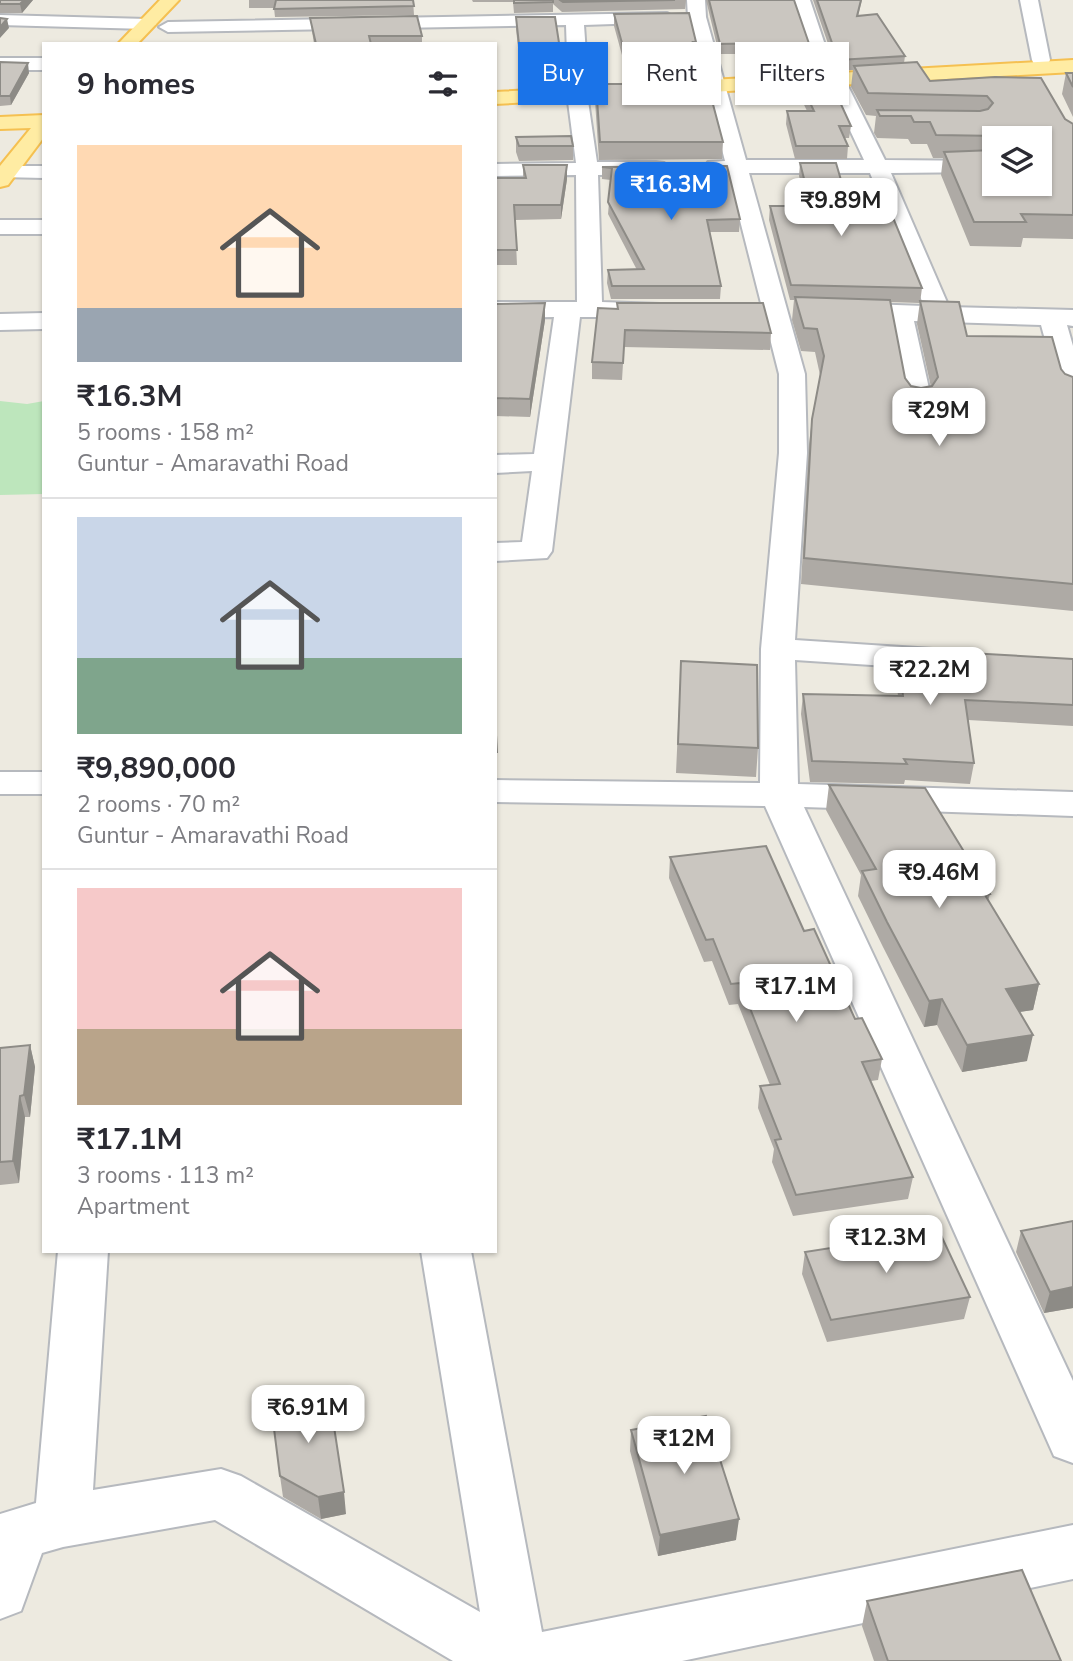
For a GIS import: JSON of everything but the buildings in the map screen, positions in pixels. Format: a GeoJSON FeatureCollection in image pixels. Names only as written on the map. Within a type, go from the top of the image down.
{"type":"FeatureCollection","features":[{"type":"Feature","properties":{"kind":"main road"},"geometry":{"type":"LineString","coordinates":[[129,42],[147,24],[178,4]]}},
{"type":"Feature","properties":{"kind":"main road"},"geometry":{"type":"LineString","coordinates":[[154,42],[168,27],[178,4]]}},
{"type":"Feature","properties":{"kind":"main road"},"geometry":{"type":"LineString","coordinates":[[1037,64],[1073,58]]}},
{"type":"Feature","properties":{"kind":"main road"},"geometry":{"type":"LineString","coordinates":[[849,73],[1037,64],[1073,66]]}},
{"type":"Feature","properties":{"kind":"main road"},"geometry":{"type":"LineString","coordinates":[[497,88],[518,88]]}},
{"type":"Feature","properties":{"kind":"main road"},"geometry":{"type":"LineString","coordinates":[[497,98],[518,95]]}},
{"type":"Feature","properties":{"kind":"main road"},"geometry":{"type":"LineString","coordinates":[[0,112],[42,110]]}},
{"type":"Feature","properties":{"kind":"main road"},"geometry":{"type":"LineString","coordinates":[[0,124],[33,122]]}},
{"type":"Feature","properties":{"kind":"main road"},"geometry":{"type":"LineString","coordinates":[[0,148],[33,122]]}},
{"type":"Feature","properties":{"kind":"main road"},"geometry":{"type":"LineString","coordinates":[[3,176],[35,134],[42,131]]}},
{"type":"Feature","properties":{"kind":"street"},"geometry":{"type":"LineString","coordinates":[[339,42],[350,0]]}},
{"type":"Feature","properties":{"kind":"street"},"geometry":{"type":"LineString","coordinates":[[460,0],[460,42]]}},
{"type":"Feature","properties":{"kind":"street"},"geometry":{"type":"LineString","coordinates":[[801,0],[817,42]]}},
{"type":"Feature","properties":{"kind":"street"},"geometry":{"type":"LineString","coordinates":[[1029,0],[1037,64],[1046,92]]}},
{"type":"Feature","properties":{"kind":"street"},"geometry":{"type":"LineString","coordinates":[[168,27],[575,19],[696,9],[704,42]]}},
{"type":"Feature","properties":{"kind":"street"},"geometry":{"type":"LineString","coordinates":[[575,19],[576,42]]}},
{"type":"Feature","properties":{"kind":"street"},"geometry":{"type":"LineString","coordinates":[[0,20],[147,24]]}},
{"type":"Feature","properties":{"kind":"street"},"geometry":{"type":"LineString","coordinates":[[0,64],[42,64]]}},
{"type":"Feature","properties":{"kind":"street"},"geometry":{"type":"LineString","coordinates":[[497,552],[536,551],[548,462],[579,309],[587,168],[579,105]]}},
{"type":"Feature","properties":{"kind":"street"},"geometry":{"type":"LineString","coordinates":[[721,105],[785,309],[792,374],[793,453],[778,649],[779,795],[1073,1439]]}},
{"type":"Feature","properties":{"kind":"street"},"geometry":{"type":"LineString","coordinates":[[846,105],[878,167],[940,314]]}},
{"type":"Feature","properties":{"kind":"street"},"geometry":{"type":"LineString","coordinates":[[855,124],[882,124]]}},
{"type":"Feature","properties":{"kind":"street"},"geometry":{"type":"LineString","coordinates":[[698,167],[982,166]]}},
{"type":"Feature","properties":{"kind":"street"},"geometry":{"type":"LineString","coordinates":[[497,170],[670,168]]}},
{"type":"Feature","properties":{"kind":"street"},"geometry":{"type":"LineString","coordinates":[[3,176],[42,172]]}},
{"type":"Feature","properties":{"kind":"street"},"geometry":{"type":"LineString","coordinates":[[0,227],[42,227]]}},
{"type":"Feature","properties":{"kind":"street"},"geometry":{"type":"LineString","coordinates":[[497,310],[669,309]]}},
{"type":"Feature","properties":{"kind":"street"},"geometry":{"type":"LineString","coordinates":[[785,309],[1063,318],[1073,391]]}},
{"type":"Feature","properties":{"kind":"street"},"geometry":{"type":"LineString","coordinates":[[900,312],[918,402]]}},
{"type":"Feature","properties":{"kind":"street"},"geometry":{"type":"LineString","coordinates":[[0,322],[42,321]]}},
{"type":"Feature","properties":{"kind":"street"},"geometry":{"type":"LineString","coordinates":[[497,464],[548,462]]}},
{"type":"Feature","properties":{"kind":"street"},"geometry":{"type":"LineString","coordinates":[[778,649],[979,662]]}},
{"type":"Feature","properties":{"kind":"street"},"geometry":{"type":"LineString","coordinates":[[0,783],[42,783]]}},
{"type":"Feature","properties":{"kind":"street"},"geometry":{"type":"LineString","coordinates":[[497,790],[779,795],[1068,811]]}},
{"type":"Feature","properties":{"kind":"street"},"geometry":{"type":"LineString","coordinates":[[0,1591],[28,1531],[83,1253]]}},
{"type":"Feature","properties":{"kind":"street"},"geometry":{"type":"LineString","coordinates":[[446,1253],[518,1661]]}},
{"type":"Feature","properties":{"kind":"street"},"geometry":{"type":"LineString","coordinates":[[28,1531],[221,1494],[510,1661]]}},
{"type":"Feature","properties":{"kind":"street"},"geometry":{"type":"LineString","coordinates":[[542,1661],[1073,1552]]}},
{"type":"Feature","properties":{"kind":"green space"},"geometry":{"type":"Polygon","coordinates":[[[0,401],[27,404],[42,401],[42,494],[0,495],[0,401]]]}}]}
